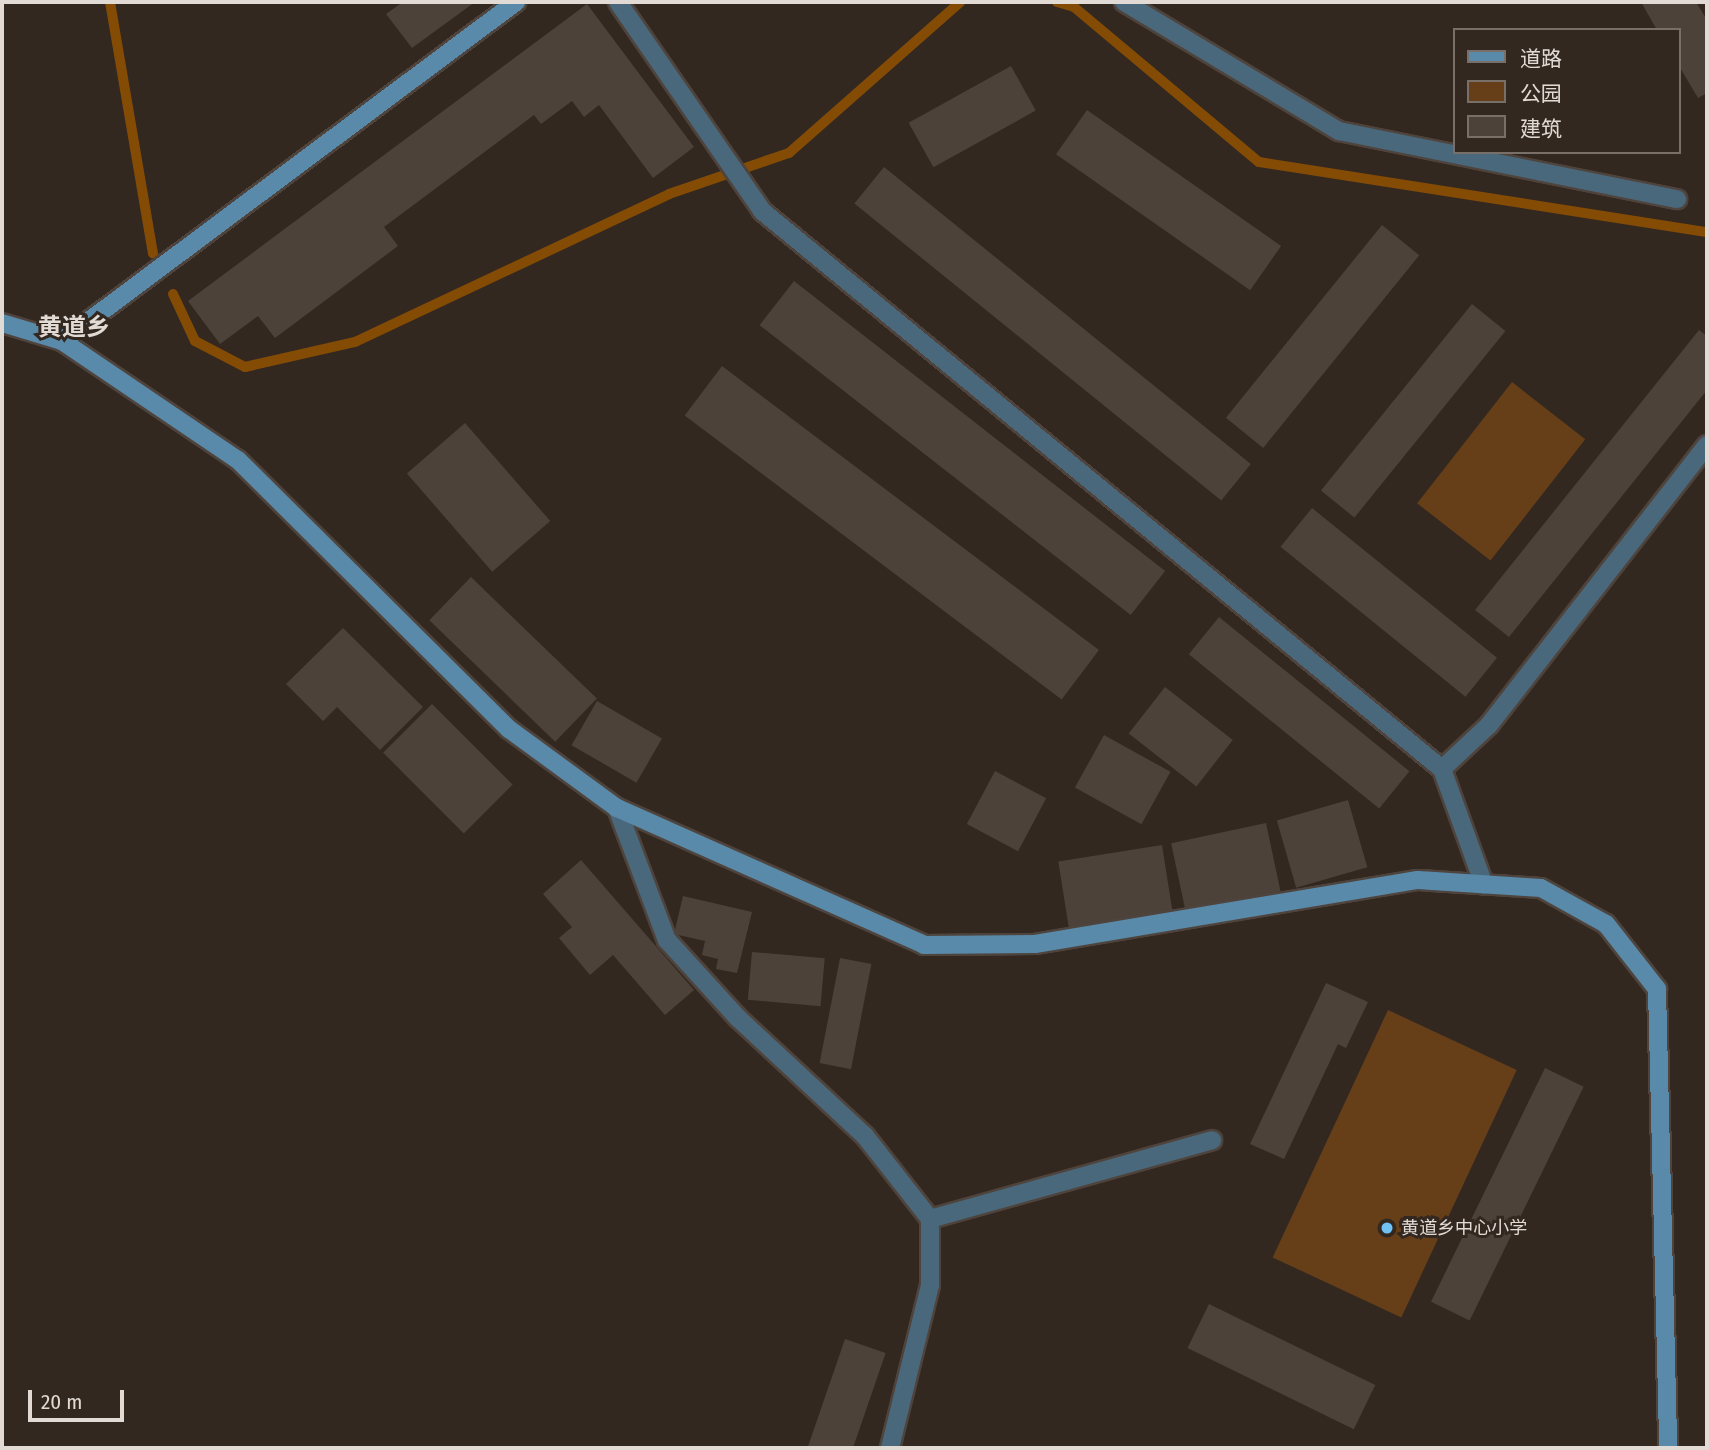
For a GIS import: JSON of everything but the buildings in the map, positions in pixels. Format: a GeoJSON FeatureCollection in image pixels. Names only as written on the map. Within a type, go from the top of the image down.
{"type":"FeatureCollection","features":[{"type":"Feature","properties":{"kind":"main road"},"geometry":{"type":"LineString","coordinates":[[62,341],[516,2]]}},
{"type":"Feature","properties":{"kind":"main road"},"geometry":{"type":"LineString","coordinates":[[2,323],[62,341],[237,460],[509,729],[617,808],[923,945],[1035,944],[1418,880],[1541,888],[1606,924],[1657,989],[1668,1448]]}},
{"type":"Feature","properties":{"kind":"street"},"geometry":{"type":"LineString","coordinates":[[618,2],[726,155],[762,211],[1442,769],[1484,884]]}},
{"type":"Feature","properties":{"kind":"street"},"geometry":{"type":"LineString","coordinates":[[1124,2],[1339,131],[1677,199]]}},
{"type":"Feature","properties":{"kind":"street"},"geometry":{"type":"LineString","coordinates":[[1442,769],[1489,725],[1707,445]]}},
{"type":"Feature","properties":{"kind":"street"},"geometry":{"type":"LineString","coordinates":[[617,808],[667,940],[738,1018],[865,1136],[930,1219],[929,1285],[890,1448]]}},
{"type":"Feature","properties":{"kind":"street"},"geometry":{"type":"LineString","coordinates":[[930,1219],[1212,1140]]}},
{"type":"Feature","properties":{"kind":"green space"},"geometry":{"type":"Polygon","coordinates":[[[1512,382],[1585,439],[1490,561],[1417,503],[1512,382]]]}},
{"type":"Feature","properties":{"kind":"green space"},"geometry":{"type":"Polygon","coordinates":[[[1388,1010],[1517,1070],[1401,1317],[1273,1257],[1388,1010]]]}},
{"type":"Feature","properties":{"kind":"waterway"},"geometry":{"type":"LineString","coordinates":[[110,2],[153,253]]}},
{"type":"Feature","properties":{"kind":"waterway"},"geometry":{"type":"LineString","coordinates":[[173,294],[195,341],[245,367],[355,342],[669,194],[789,153],[960,2]]}},
{"type":"Feature","properties":{"kind":"waterway"},"geometry":{"type":"LineString","coordinates":[[1057,2],[1074,7],[1259,162],[1707,232]]}},
{"type":"Feature","properties":{"kind":"place","name":"黄道乡中心小学"},"geometry":{"type":"Point","coordinates":[1387,1228]}},
{"type":"Feature","properties":{"kind":"district","name":"黄道乡"},"geometry":{"type":"Point","coordinates":[74,328]}}]}
